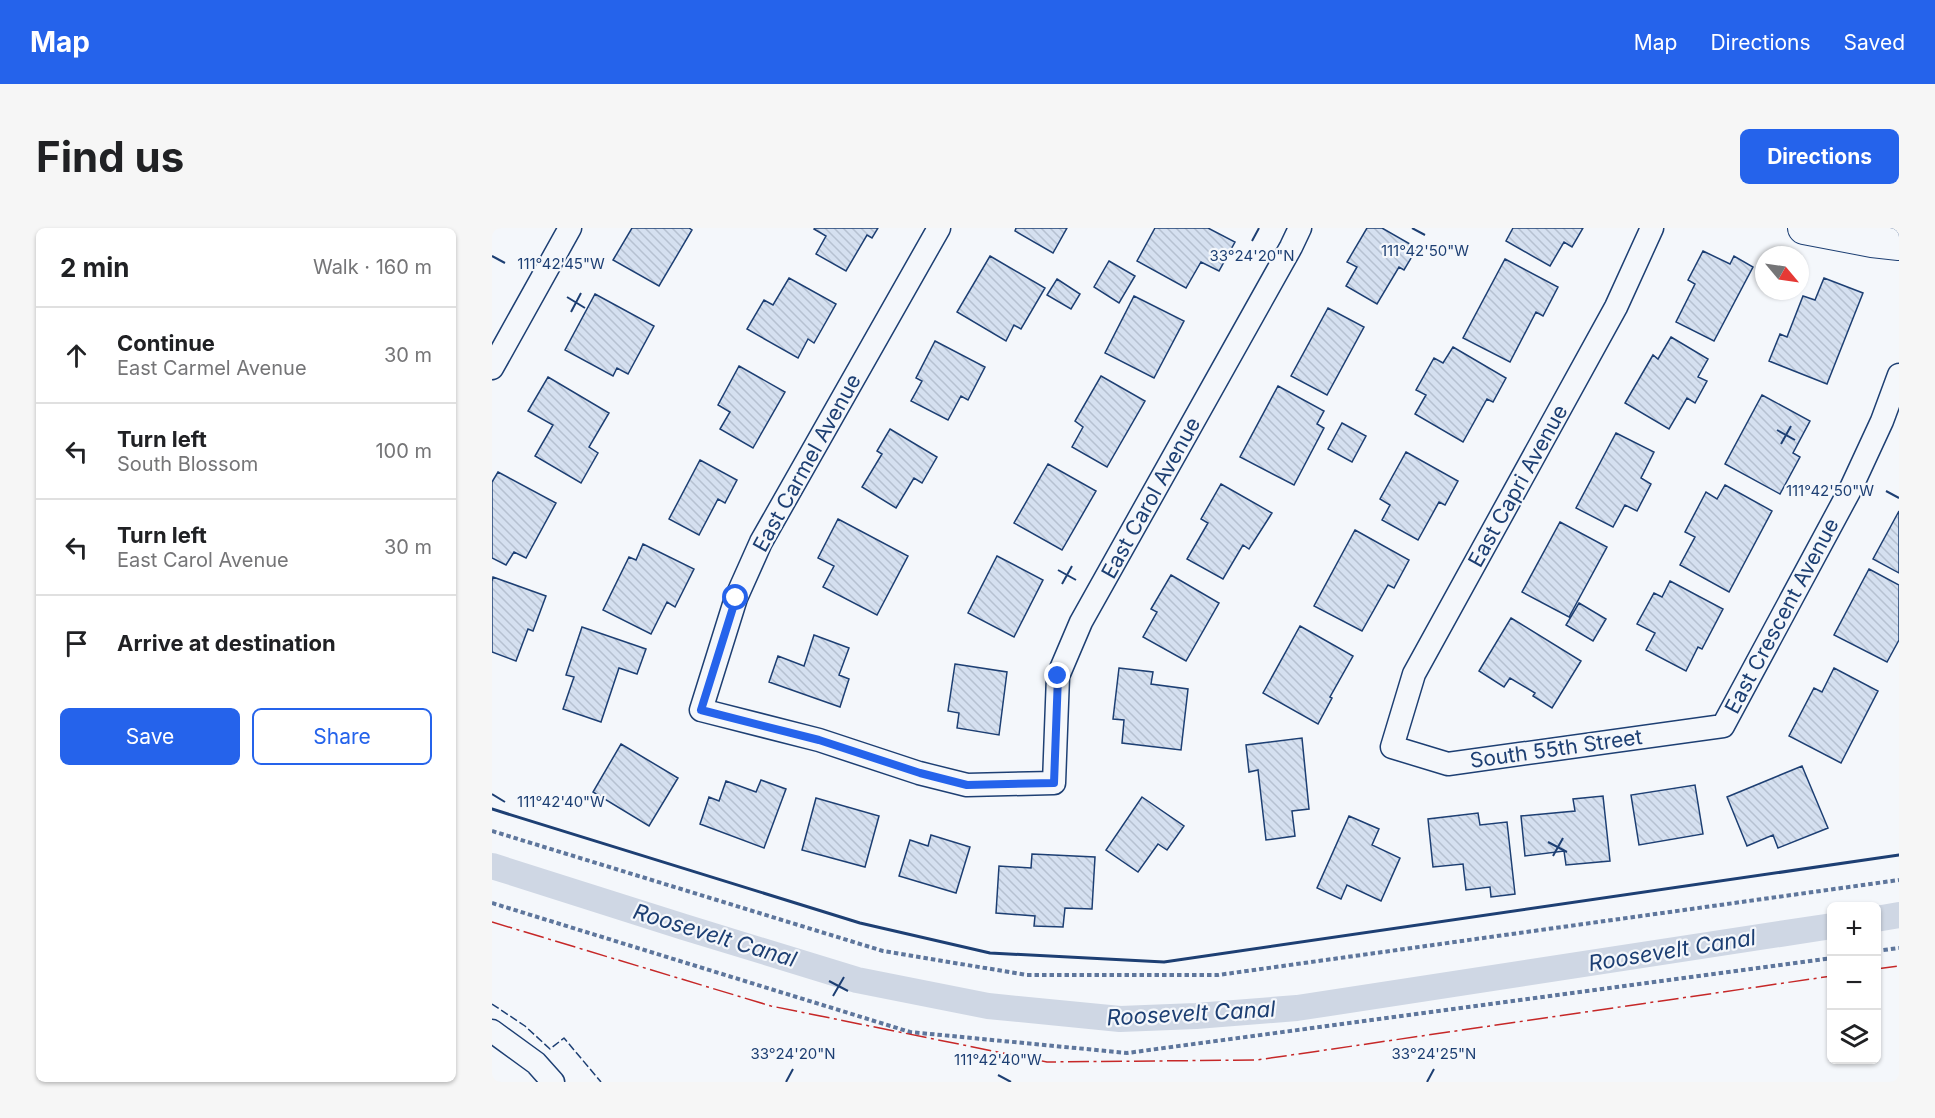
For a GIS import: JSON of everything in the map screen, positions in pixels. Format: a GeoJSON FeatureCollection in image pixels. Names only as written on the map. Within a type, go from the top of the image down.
{"type":"FeatureCollection","features":[{"type":"Feature","properties":{"kind":"street"},"geometry":{"type":"LineString","coordinates":[[492,368],[570,228]]}},
{"type":"Feature","properties":{"kind":"street","name":"East Carmel Avenue"},"geometry":{"type":"LineString","coordinates":[[939,228],[761,542],[736,598],[701,710],[819,740],[920,773],[967,785],[1054,783]]}},
{"type":"Feature","properties":{"kind":"street","name":"East Carol Avenue"},"geometry":{"type":"LineString","coordinates":[[1054,783],[1058,676],[1081,622],[1299,228]]}},
{"type":"Feature","properties":{"kind":"street","name":"East Capri Avenue"},"geometry":{"type":"LineString","coordinates":[[1392,747],[1414,674],[1616,307],[1652,228]]}},
{"type":"Feature","properties":{"kind":"street"},"geometry":{"type":"LineString","coordinates":[[1804,228],[1899,244]]}},
{"type":"Feature","properties":{"kind":"street","name":"East Crescent Avenue"},"geometry":{"type":"LineString","coordinates":[[1723,726],[1851,488],[1882,421],[1899,375]]}},
{"type":"Feature","properties":{"kind":"street","name":"South 55th Street"},"geometry":{"type":"LineString","coordinates":[[1392,747],[1448,764],[1723,726]]}},
{"type":"Feature","properties":{"kind":"street"},"geometry":{"type":"LineString","coordinates":[[492,1030],[536,1063],[553,1082]]}},
{"type":"Feature","properties":{"kind":"path"},"geometry":{"type":"LineString","coordinates":[[492,831],[883,951],[1027,975],[1218,975],[1899,880]]}},
{"type":"Feature","properties":{"kind":"path"},"geometry":{"type":"LineString","coordinates":[[492,903],[910,1032],[1127,1053],[1827,959]]}},
{"type":"Feature","properties":{"kind":"path"},"geometry":{"type":"LineString","coordinates":[[1881,950],[1899,948]]}},
{"type":"Feature","properties":{"kind":"building"},"geometry":{"type":"Polygon","coordinates":[[[632,228],[689,228],[692,230],[659,286],[613,260],[632,228]]]}},
{"type":"Feature","properties":{"kind":"building"},"geometry":{"type":"Polygon","coordinates":[[[815,228],[878,228],[872,238],[867,235],[846,271],[816,254],[826,236],[815,228]]]}},
{"type":"Feature","properties":{"kind":"building"},"geometry":{"type":"Polygon","coordinates":[[[1016,228],[1067,228],[1053,253],[1015,231],[1016,228]]]}},
{"type":"Feature","properties":{"kind":"building"},"geometry":{"type":"Polygon","coordinates":[[[1155,228],[1208,228],[1235,242],[1219,271],[1201,262],[1186,288],[1137,261],[1155,228]]]}},
{"type":"Feature","properties":{"kind":"building"},"geometry":{"type":"Polygon","coordinates":[[[1367,228],[1382,228],[1417,248],[1404,270],[1399,267],[1377,304],[1346,286],[1357,267],[1347,262],[1367,228]]]}},
{"type":"Feature","properties":{"kind":"building"},"geometry":{"type":"Polygon","coordinates":[[[1513,228],[1583,228],[1572,247],[1564,242],[1550,266],[1506,241],[1513,228]]]}},
{"type":"Feature","properties":{"kind":"building"},"geometry":{"type":"Polygon","coordinates":[[[1703,251],[1730,264],[1734,256],[1753,267],[1714,341],[1676,322],[1695,284],[1688,280],[1703,251]]]}},
{"type":"Feature","properties":{"kind":"building"},"geometry":{"type":"Polygon","coordinates":[[[990,256],[1045,288],[1021,329],[1014,325],[1006,341],[957,312],[990,256]]]}},
{"type":"Feature","properties":{"kind":"building"},"geometry":{"type":"Polygon","coordinates":[[[1505,259],[1558,287],[1543,316],[1536,312],[1510,362],[1463,338],[1505,259]]]}},
{"type":"Feature","properties":{"kind":"building"},"geometry":{"type":"Polygon","coordinates":[[[1109,261],[1135,276],[1119,303],[1094,287],[1109,261]]]}},
{"type":"Feature","properties":{"kind":"building"},"geometry":{"type":"Polygon","coordinates":[[[789,278],[836,304],[814,343],[808,339],[798,358],[747,329],[764,300],[773,305],[789,278]]]}},
{"type":"Feature","properties":{"kind":"building"},"geometry":{"type":"Polygon","coordinates":[[[1824,278],[1863,293],[1827,384],[1769,361],[1780,334],[1787,337],[1801,300],[1809,300],[1809,298],[1815,300],[1824,278]]]}},
{"type":"Feature","properties":{"kind":"building"},"geometry":{"type":"Polygon","coordinates":[[[1057,279],[1080,294],[1071,309],[1047,295],[1057,279]]]}},
{"type":"Feature","properties":{"kind":"building"},"geometry":{"type":"Polygon","coordinates":[[[595,294],[654,326],[628,374],[617,368],[613,376],[565,350],[595,294]]]}},
{"type":"Feature","properties":{"kind":"building"},"geometry":{"type":"Polygon","coordinates":[[[1134,296],[1184,321],[1154,378],[1105,353],[1134,296]]]}},
{"type":"Feature","properties":{"kind":"building"},"geometry":{"type":"Polygon","coordinates":[[[1328,308],[1364,327],[1327,395],[1291,376],[1328,308]]]}},
{"type":"Feature","properties":{"kind":"building"},"geometry":{"type":"Polygon","coordinates":[[[1671,337],[1708,359],[1698,377],[1707,381],[1695,403],[1687,398],[1669,429],[1625,403],[1653,355],[1658,359],[1671,337]]]}},
{"type":"Feature","properties":{"kind":"building"},"geometry":{"type":"Polygon","coordinates":[[[935,341],[985,367],[968,400],[961,396],[948,420],[911,401],[922,381],[916,378],[935,341]]]}},
{"type":"Feature","properties":{"kind":"building"},"geometry":{"type":"Polygon","coordinates":[[[1453,347],[1506,378],[1493,402],[1487,399],[1463,442],[1415,414],[1426,395],[1416,390],[1434,358],[1443,363],[1453,347]]]}},
{"type":"Feature","properties":{"kind":"building"},"geometry":{"type":"Polygon","coordinates":[[[739,366],[785,392],[753,448],[720,429],[730,412],[718,405],[739,366]]]}},
{"type":"Feature","properties":{"kind":"building"},"geometry":{"type":"Polygon","coordinates":[[[1101,376],[1145,401],[1107,467],[1072,447],[1083,427],[1075,421],[1101,376]]]}},
{"type":"Feature","properties":{"kind":"building"},"geometry":{"type":"Polygon","coordinates":[[[548,377],[609,413],[589,447],[598,453],[581,483],[535,456],[553,425],[528,411],[548,377]]]}},
{"type":"Feature","properties":{"kind":"building"},"geometry":{"type":"Polygon","coordinates":[[[1278,386],[1324,411],[1317,424],[1324,428],[1294,485],[1240,457],[1278,386]]]}},
{"type":"Feature","properties":{"kind":"building"},"geometry":{"type":"Polygon","coordinates":[[[1762,395],[1810,421],[1793,453],[1800,457],[1780,494],[1725,464],[1762,395]]]}},
{"type":"Feature","properties":{"kind":"building"},"geometry":{"type":"Polygon","coordinates":[[[1342,423],[1366,436],[1352,462],[1328,449],[1342,423]]]}},
{"type":"Feature","properties":{"kind":"building"},"geometry":{"type":"Polygon","coordinates":[[[890,429],[937,457],[922,483],[914,478],[896,508],[862,487],[882,454],[877,451],[890,429]]]}},
{"type":"Feature","properties":{"kind":"building"},"geometry":{"type":"Polygon","coordinates":[[[1616,433],[1654,452],[1641,478],[1651,484],[1637,511],[1625,505],[1613,527],[1576,508],[1616,433]]]}},
{"type":"Feature","properties":{"kind":"building"},"geometry":{"type":"Polygon","coordinates":[[[1406,452],[1458,481],[1445,505],[1439,502],[1418,540],[1382,520],[1390,505],[1380,499],[1406,452]]]}},
{"type":"Feature","properties":{"kind":"building"},"geometry":{"type":"Polygon","coordinates":[[[700,460],[737,480],[725,503],[718,499],[699,535],[669,519],[700,460]]]}},
{"type":"Feature","properties":{"kind":"building"},"geometry":{"type":"Polygon","coordinates":[[[1048,464],[1096,491],[1062,550],[1014,523],[1048,464]]]}},
{"type":"Feature","properties":{"kind":"building"},"geometry":{"type":"Polygon","coordinates":[[[498,472],[556,503],[526,558],[514,552],[506,565],[492,558],[492,482],[498,472]]]}},
{"type":"Feature","properties":{"kind":"building"},"geometry":{"type":"Polygon","coordinates":[[[1221,484],[1272,513],[1249,549],[1243,545],[1223,579],[1187,559],[1208,523],[1201,519],[1221,484]]]}},
{"type":"Feature","properties":{"kind":"building"},"geometry":{"type":"Polygon","coordinates":[[[1725,485],[1772,511],[1729,592],[1680,565],[1695,537],[1685,532],[1706,492],[1717,499],[1725,485]]]}},
{"type":"Feature","properties":{"kind":"building"},"geometry":{"type":"Polygon","coordinates":[[[1899,511],[1899,573],[1873,559],[1899,511]]]}},
{"type":"Feature","properties":{"kind":"building"},"geometry":{"type":"Polygon","coordinates":[[[838,519],[908,556],[877,615],[823,587],[834,566],[818,558],[838,519]]]}},
{"type":"Feature","properties":{"kind":"building"},"geometry":{"type":"Polygon","coordinates":[[[1560,522],[1607,547],[1569,617],[1522,592],[1560,522]]]}},
{"type":"Feature","properties":{"kind":"building"},"geometry":{"type":"Polygon","coordinates":[[[1355,530],[1409,560],[1394,588],[1388,585],[1362,631],[1314,606],[1355,530]]]}},
{"type":"Feature","properties":{"kind":"building"},"geometry":{"type":"Polygon","coordinates":[[[643,544],[694,569],[675,607],[667,602],[651,634],[603,610],[629,557],[636,560],[643,544]]]}},
{"type":"Feature","properties":{"kind":"building"},"geometry":{"type":"Polygon","coordinates":[[[997,556],[1043,580],[1014,637],[968,613],[997,556]]]}},
{"type":"Feature","properties":{"kind":"building"},"geometry":{"type":"Polygon","coordinates":[[[1869,569],[1899,585],[1899,640],[1887,662],[1834,635],[1869,569]]]}},
{"type":"Feature","properties":{"kind":"building"},"geometry":{"type":"Polygon","coordinates":[[[1171,575],[1219,603],[1186,661],[1143,637],[1157,612],[1151,609],[1171,575]]]}},
{"type":"Feature","properties":{"kind":"building"},"geometry":{"type":"Polygon","coordinates":[[[493,577],[546,596],[533,631],[528,629],[516,661],[492,652],[493,577]]]}},
{"type":"Feature","properties":{"kind":"building"},"geometry":{"type":"Polygon","coordinates":[[[1670,581],[1723,609],[1702,649],[1698,647],[1686,671],[1646,650],[1655,633],[1637,624],[1654,593],[1662,597],[1670,581]]]}},
{"type":"Feature","properties":{"kind":"building"},"geometry":{"type":"Polygon","coordinates":[[[1579,603],[1606,619],[1593,641],[1566,625],[1579,603]]]}},
{"type":"Feature","properties":{"kind":"building"},"geometry":{"type":"Polygon","coordinates":[[[1511,618],[1581,661],[1552,708],[1533,696],[1535,693],[1510,678],[1504,687],[1479,671],[1511,618]]]}},
{"type":"Feature","properties":{"kind":"building"},"geometry":{"type":"Polygon","coordinates":[[[1300,626],[1353,656],[1318,724],[1263,693],[1300,626]]]}},
{"type":"Feature","properties":{"kind":"building"},"geometry":{"type":"Polygon","coordinates":[[[582,627],[646,649],[637,674],[619,668],[601,722],[563,709],[574,677],[566,675],[582,627]]]}},
{"type":"Feature","properties":{"kind":"building"},"geometry":{"type":"Polygon","coordinates":[[[814,635],[849,648],[839,675],[849,679],[840,707],[769,682],[778,656],[804,666],[814,635]]]}},
{"type":"Feature","properties":{"kind":"building"},"geometry":{"type":"Polygon","coordinates":[[[955,664],[1007,672],[999,735],[957,728],[959,713],[948,711],[955,664]]]}},
{"type":"Feature","properties":{"kind":"building"},"geometry":{"type":"Polygon","coordinates":[[[1119,668],[1153,672],[1151,684],[1188,689],[1181,750],[1122,743],[1124,720],[1113,719],[1119,668]]]}},
{"type":"Feature","properties":{"kind":"building"},"geometry":{"type":"Polygon","coordinates":[[[1834,668],[1878,691],[1841,763],[1789,736],[1814,688],[1822,692],[1834,668]]]}},
{"type":"Feature","properties":{"kind":"building"},"geometry":{"type":"Polygon","coordinates":[[[1302,738],[1309,809],[1292,811],[1295,836],[1266,840],[1258,770],[1249,772],[1246,745],[1302,738]]]}},
{"type":"Feature","properties":{"kind":"building"},"geometry":{"type":"Polygon","coordinates":[[[621,744],[678,778],[649,826],[593,792],[621,744]]]}},
{"type":"Feature","properties":{"kind":"building"},"geometry":{"type":"Polygon","coordinates":[[[1802,766],[1828,828],[1778,848],[1773,835],[1747,846],[1727,797],[1802,766]]]}},
{"type":"Feature","properties":{"kind":"building"},"geometry":{"type":"Polygon","coordinates":[[[761,780],[786,789],[764,848],[700,824],[709,797],[719,801],[726,781],[756,792],[761,780]]]}},
{"type":"Feature","properties":{"kind":"building"},"geometry":{"type":"Polygon","coordinates":[[[1695,785],[1703,834],[1639,845],[1631,795],[1695,785]]]}},
{"type":"Feature","properties":{"kind":"building"},"geometry":{"type":"Polygon","coordinates":[[[1603,796],[1610,861],[1566,865],[1564,851],[1525,856],[1521,816],[1575,811],[1573,799],[1603,796]]]}},
{"type":"Feature","properties":{"kind":"building"},"geometry":{"type":"Polygon","coordinates":[[[1142,797],[1184,826],[1167,850],[1158,844],[1138,872],[1106,850],[1142,797]]]}},
{"type":"Feature","properties":{"kind":"building"},"geometry":{"type":"Polygon","coordinates":[[[816,798],[879,816],[865,867],[802,850],[816,798]]]}},
{"type":"Feature","properties":{"kind":"building"},"geometry":{"type":"Polygon","coordinates":[[[1478,813],[1480,825],[1507,822],[1515,894],[1491,897],[1490,887],[1466,890],[1463,864],[1433,867],[1428,819],[1478,813]]]}},
{"type":"Feature","properties":{"kind":"building"},"geometry":{"type":"Polygon","coordinates":[[[1349,816],[1379,829],[1372,845],[1400,858],[1381,901],[1347,885],[1341,899],[1317,888],[1349,816]]]}},
{"type":"Feature","properties":{"kind":"building"},"geometry":{"type":"Polygon","coordinates":[[[931,835],[970,847],[956,893],[899,876],[910,840],[928,846],[931,835]]]}},
{"type":"Feature","properties":{"kind":"building"},"geometry":{"type":"Polygon","coordinates":[[[1032,854],[1095,857],[1092,909],[1065,908],[1063,927],[1034,926],[1035,916],[996,913],[999,866],[1031,868],[1032,854]]]}},
{"type":"Feature","properties":{"kind":"waterway","name":"Roosevelt Canal"},"geometry":{"type":"LineString","coordinates":[[492,866],[857,980],[988,1006],[1120,1019],[1297,1008],[1827,927]]}},
{"type":"Feature","properties":{"kind":"waterway","name":"Roosevelt Canal"},"geometry":{"type":"LineString","coordinates":[[1881,918],[1899,915]]}},
{"type":"Feature","properties":{"kind":"fence"},"geometry":{"type":"LineString","coordinates":[[492,1004],[525,1026],[550,1049],[564,1038],[601,1082]]}},
{"type":"Feature","properties":{"kind":"wall"},"geometry":{"type":"LineString","coordinates":[[492,809],[860,923],[990,953],[1164,962],[1899,855]]}},
{"type":"Feature","properties":{"kind":"power"},"geometry":{"type":"LineString","coordinates":[[492,922],[771,1006],[1047,1062],[1257,1060],[1827,977]]}},
{"type":"Feature","properties":{"kind":"power"},"geometry":{"type":"LineString","coordinates":[[1881,968],[1899,966]]}},
{"type":"Feature","properties":{"kind":"route"},"geometry":{"type":"LineString","coordinates":[[736,598],[701,710],[819,740],[920,773],[967,785],[1054,783],[1058,676]]}}]}
